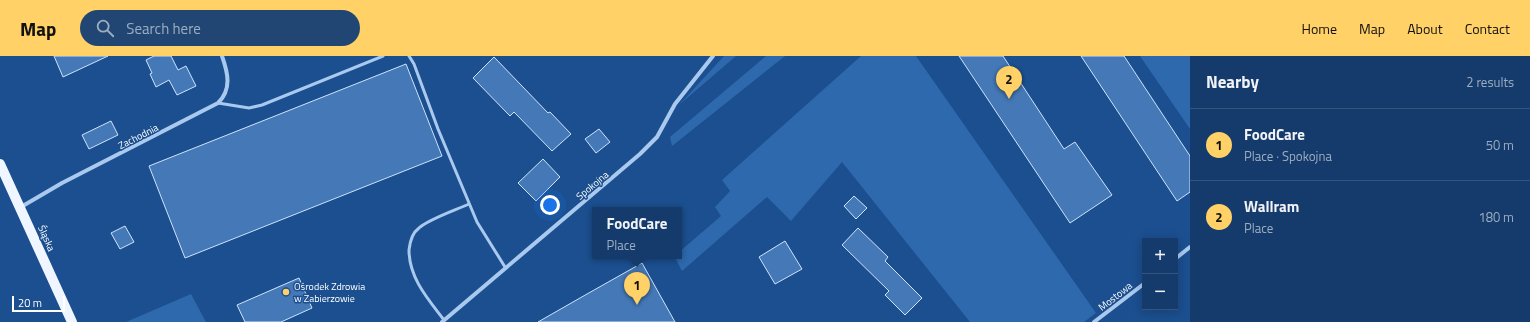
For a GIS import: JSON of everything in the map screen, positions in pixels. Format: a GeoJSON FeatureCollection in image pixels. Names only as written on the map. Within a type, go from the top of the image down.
{"type":"FeatureCollection","features":[{"type":"Feature","properties":{"kind":"main road","name":"Śląska"},"geometry":{"type":"LineString","coordinates":[[0,164],[72,322]]}},
{"type":"Feature","properties":{"kind":"street"},"geometry":{"type":"LineString","coordinates":[[218,103],[223,98],[228,86],[227,70],[222,56]]}},
{"type":"Feature","properties":{"kind":"street","name":"Spokojna"},"geometry":{"type":"LineString","coordinates":[[443,321],[640,154],[657,137],[676,104],[713,56]]}},
{"type":"Feature","properties":{"kind":"street","name":"Zachodnia"},"geometry":{"type":"LineString","coordinates":[[20,208],[62,183],[218,103]]}},
{"type":"Feature","properties":{"kind":"street"},"geometry":{"type":"LineString","coordinates":[[1178,257],[1190,248]]}},
{"type":"Feature","properties":{"kind":"street","name":"Mostowa"},"geometry":{"type":"LineString","coordinates":[[1094,322],[1142,285]]}},
{"type":"Feature","properties":{"kind":"lane"},"geometry":{"type":"LineString","coordinates":[[218,103],[249,108],[269,102],[383,56]]}},
{"type":"Feature","properties":{"kind":"lane"},"geometry":{"type":"LineString","coordinates":[[409,56],[414,64],[469,204],[483,234],[505,267]]}},
{"type":"Feature","properties":{"kind":"lane"},"geometry":{"type":"LineString","coordinates":[[443,321],[423,292],[413,273],[410,258],[411,240],[413,234],[422,225],[469,204]]}},
{"type":"Feature","properties":{"kind":"shaded area"},"geometry":{"type":"Polygon","coordinates":[[[724,56],[736,56],[679,105],[724,56]]]}},
{"type":"Feature","properties":{"kind":"shaded area"},"geometry":{"type":"Polygon","coordinates":[[[766,56],[785,56],[672,146],[670,137],[766,56]]]}},
{"type":"Feature","properties":{"kind":"shaded area"},"geometry":{"type":"Polygon","coordinates":[[[861,56],[916,56],[1096,313],[1084,322],[970,322],[842,162],[791,221],[767,197],[682,271],[676,259],[682,259],[682,249],[721,216],[715,207],[730,191],[722,180],[861,56]]]}},
{"type":"Feature","properties":{"kind":"shaded area"},"geometry":{"type":"Polygon","coordinates":[[[1140,56],[1190,56],[1190,129],[1140,56]]]}},
{"type":"Feature","properties":{"kind":"shaded area"},"geometry":{"type":"Polygon","coordinates":[[[191,294],[206,322],[126,322],[191,294]]]}},
{"type":"Feature","properties":{"kind":"building"},"geometry":{"type":"Polygon","coordinates":[[[54,56],[108,56],[63,77],[54,56]]]}},
{"type":"Feature","properties":{"kind":"building"},"geometry":{"type":"Polygon","coordinates":[[[154,56],[171,56],[178,70],[186,66],[196,86],[177,95],[169,80],[156,87],[146,60],[154,56]]]}},
{"type":"Feature","properties":{"kind":"building"},"geometry":{"type":"Polygon","coordinates":[[[959,56],[1003,56],[1064,149],[1075,142],[1112,195],[1070,223],[959,56]]]}},
{"type":"Feature","properties":{"kind":"building"},"geometry":{"type":"Polygon","coordinates":[[[1081,56],[1124,56],[1190,156],[1190,192],[1177,201],[1081,56]]]}},
{"type":"Feature","properties":{"kind":"building"},"geometry":{"type":"Polygon","coordinates":[[[494,57],[548,113],[550,112],[571,134],[552,151],[514,112],[510,116],[473,78],[494,57]]]}},
{"type":"Feature","properties":{"kind":"building"},"geometry":{"type":"Polygon","coordinates":[[[406,64],[442,156],[185,258],[149,166],[406,64]]]}},
{"type":"Feature","properties":{"kind":"building"},"geometry":{"type":"Polygon","coordinates":[[[111,121],[118,135],[89,149],[82,135],[111,121]]]}},
{"type":"Feature","properties":{"kind":"building"},"geometry":{"type":"Polygon","coordinates":[[[599,129],[610,142],[596,153],[585,139],[599,129]]]}},
{"type":"Feature","properties":{"kind":"building"},"geometry":{"type":"Polygon","coordinates":[[[543,159],[560,177],[536,201],[518,183],[543,159]]]}},
{"type":"Feature","properties":{"kind":"building"},"geometry":{"type":"Polygon","coordinates":[[[854,196],[867,208],[856,219],[844,206],[854,196]]]}},
{"type":"Feature","properties":{"kind":"building"},"geometry":{"type":"Polygon","coordinates":[[[125,226],[134,242],[120,249],[111,233],[125,226]]]}},
{"type":"Feature","properties":{"kind":"building"},"geometry":{"type":"Polygon","coordinates":[[[858,228],[888,257],[885,261],[922,298],[905,315],[885,295],[889,291],[842,245],[858,228]]]}},
{"type":"Feature","properties":{"kind":"building"},"geometry":{"type":"Polygon","coordinates":[[[785,241],[802,269],[775,284],[759,257],[785,241]]]}},
{"type":"Feature","properties":{"kind":"building"},"geometry":{"type":"Polygon","coordinates":[[[642,263],[675,322],[538,322],[587,294],[642,263]]]}},
{"type":"Feature","properties":{"kind":"building","name":"Ośrodek Zdrowia w Zabierzowie"},"geometry":{"type":"Polygon","coordinates":[[[299,278],[312,308],[281,322],[245,322],[237,305],[299,278]]]}},
{"type":"Feature","properties":{"kind":"place","name":"Wallram"},"geometry":{"type":"Point","coordinates":[1009,99]}},
{"type":"Feature","properties":{"kind":"place","name":"Ośrodek Zdrowia w Zabierzowie"},"geometry":{"type":"Point","coordinates":[286,292]}},
{"type":"Feature","properties":{"kind":"place","name":"FoodCare"},"geometry":{"type":"Point","coordinates":[637,305]}}]}
